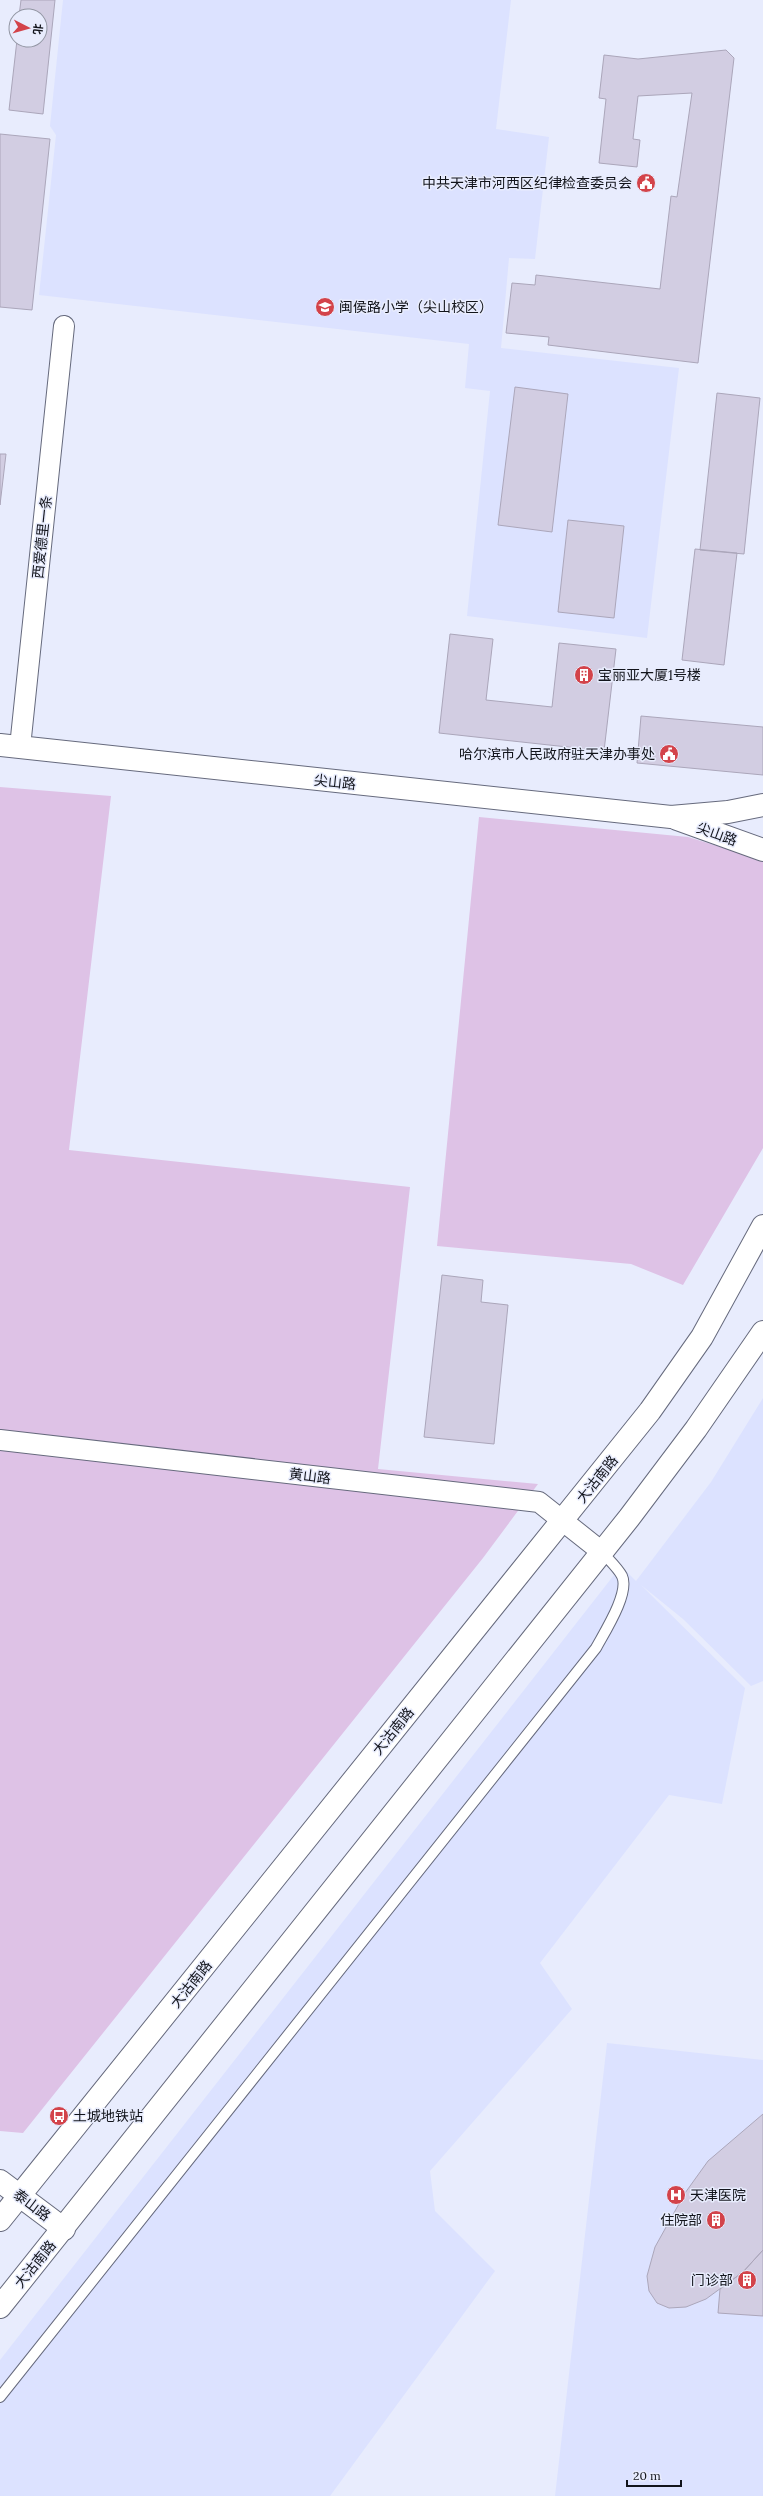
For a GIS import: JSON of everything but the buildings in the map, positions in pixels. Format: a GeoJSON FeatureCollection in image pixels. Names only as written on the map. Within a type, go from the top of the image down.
{"type":"FeatureCollection","features":[{"type":"Feature","properties":{"kind":"main road","name":"尖山路"},"geometry":{"type":"LineString","coordinates":[[10,746],[671,817],[728,812],[763,805]]}},
{"type":"Feature","properties":{"kind":"main road","name":"尖山路"},"geometry":{"type":"LineString","coordinates":[[671,817],[763,850]]}},
{"type":"Feature","properties":{"kind":"main road","name":"大沽南路"},"geometry":{"type":"LineString","coordinates":[[0,2220],[564,1520],[676,1377],[702,1337],[763,1226]]}},
{"type":"Feature","properties":{"kind":"main road","name":"大沽南路"},"geometry":{"type":"LineString","coordinates":[[0,2307],[64,2229],[369,1843],[602,1552],[696,1429],[763,1332]]}},
{"type":"Feature","properties":{"kind":"main road","name":"泰山路"},"geometry":{"type":"LineString","coordinates":[[0,2181],[21,2195],[64,2229]]}},
{"type":"Feature","properties":{"kind":"street","name":"西爱德里一条"},"geometry":{"type":"LineString","coordinates":[[10,746],[64,326]]}},
{"type":"Feature","properties":{"kind":"street","name":"黄山路"},"geometry":{"type":"LineString","coordinates":[[0,1440],[539,1502],[564,1520],[602,1552]]}},
{"type":"Feature","properties":{"kind":"lane"},"geometry":{"type":"LineString","coordinates":[[0,2397],[596,1648],[613,1615],[623,1591],[622,1577],[602,1552]]}},
{"type":"Feature","properties":{"kind":"shaded area","name":"闽侯路小学（尖山校区）"},"geometry":{"type":"Polygon","coordinates":[[[63,0],[511,0],[496,129],[549,137],[535,259],[509,258],[501,348],[679,368],[647,638],[467,616],[490,391],[465,388],[469,344],[39,295],[56,135],[50,126],[63,0]]]}},
{"type":"Feature","properties":{"kind":"shaded area"},"geometry":{"type":"Polygon","coordinates":[[[0,787],[111,796],[69,1150],[410,1187],[378,1469],[538,1484],[483,1558],[23,2133],[0,2131],[0,787]]]}},
{"type":"Feature","properties":{"kind":"shaded area"},"geometry":{"type":"Polygon","coordinates":[[[479,817],[688,837],[763,860],[763,1148],[683,1285],[631,1264],[437,1246],[479,817]]]}},
{"type":"Feature","properties":{"kind":"shaded area"},"geometry":{"type":"Polygon","coordinates":[[[763,1398],[763,1681],[751,1686],[683,1619],[641,1585],[745,1688],[722,1804],[669,1795],[540,1963],[572,2009],[430,2171],[435,2211],[495,2271],[330,2496],[0,2496],[0,2360],[621,1566],[636,1581],[711,1482],[763,1398]]]}},
{"type":"Feature","properties":{"kind":"shaded area","name":"天津医院"},"geometry":{"type":"Polygon","coordinates":[[[607,2043],[763,2060],[763,2496],[555,2496],[607,2043]]]}},
{"type":"Feature","properties":{"kind":"place","name":"中共天津市河西区纪律检查委员会"},"geometry":{"type":"Point","coordinates":[646,183]}},
{"type":"Feature","properties":{"kind":"place","name":"闽侯路小学（尖山校区）"},"geometry":{"type":"Point","coordinates":[325,307]}},
{"type":"Feature","properties":{"kind":"place","name":"宝丽亚大厦1号楼"},"geometry":{"type":"Point","coordinates":[584,675]}},
{"type":"Feature","properties":{"kind":"place","name":"哈尔滨市人民政府驻天津办事处"},"geometry":{"type":"Point","coordinates":[669,754]}},
{"type":"Feature","properties":{"kind":"place","name":"土城地铁站"},"geometry":{"type":"Point","coordinates":[59,2116]}},
{"type":"Feature","properties":{"kind":"place","name":"天津医院"},"geometry":{"type":"Point","coordinates":[676,2195]}},
{"type":"Feature","properties":{"kind":"place","name":"住院部"},"geometry":{"type":"Point","coordinates":[716,2220]}},
{"type":"Feature","properties":{"kind":"place","name":"门诊部"},"geometry":{"type":"Point","coordinates":[747,2280]}}]}
